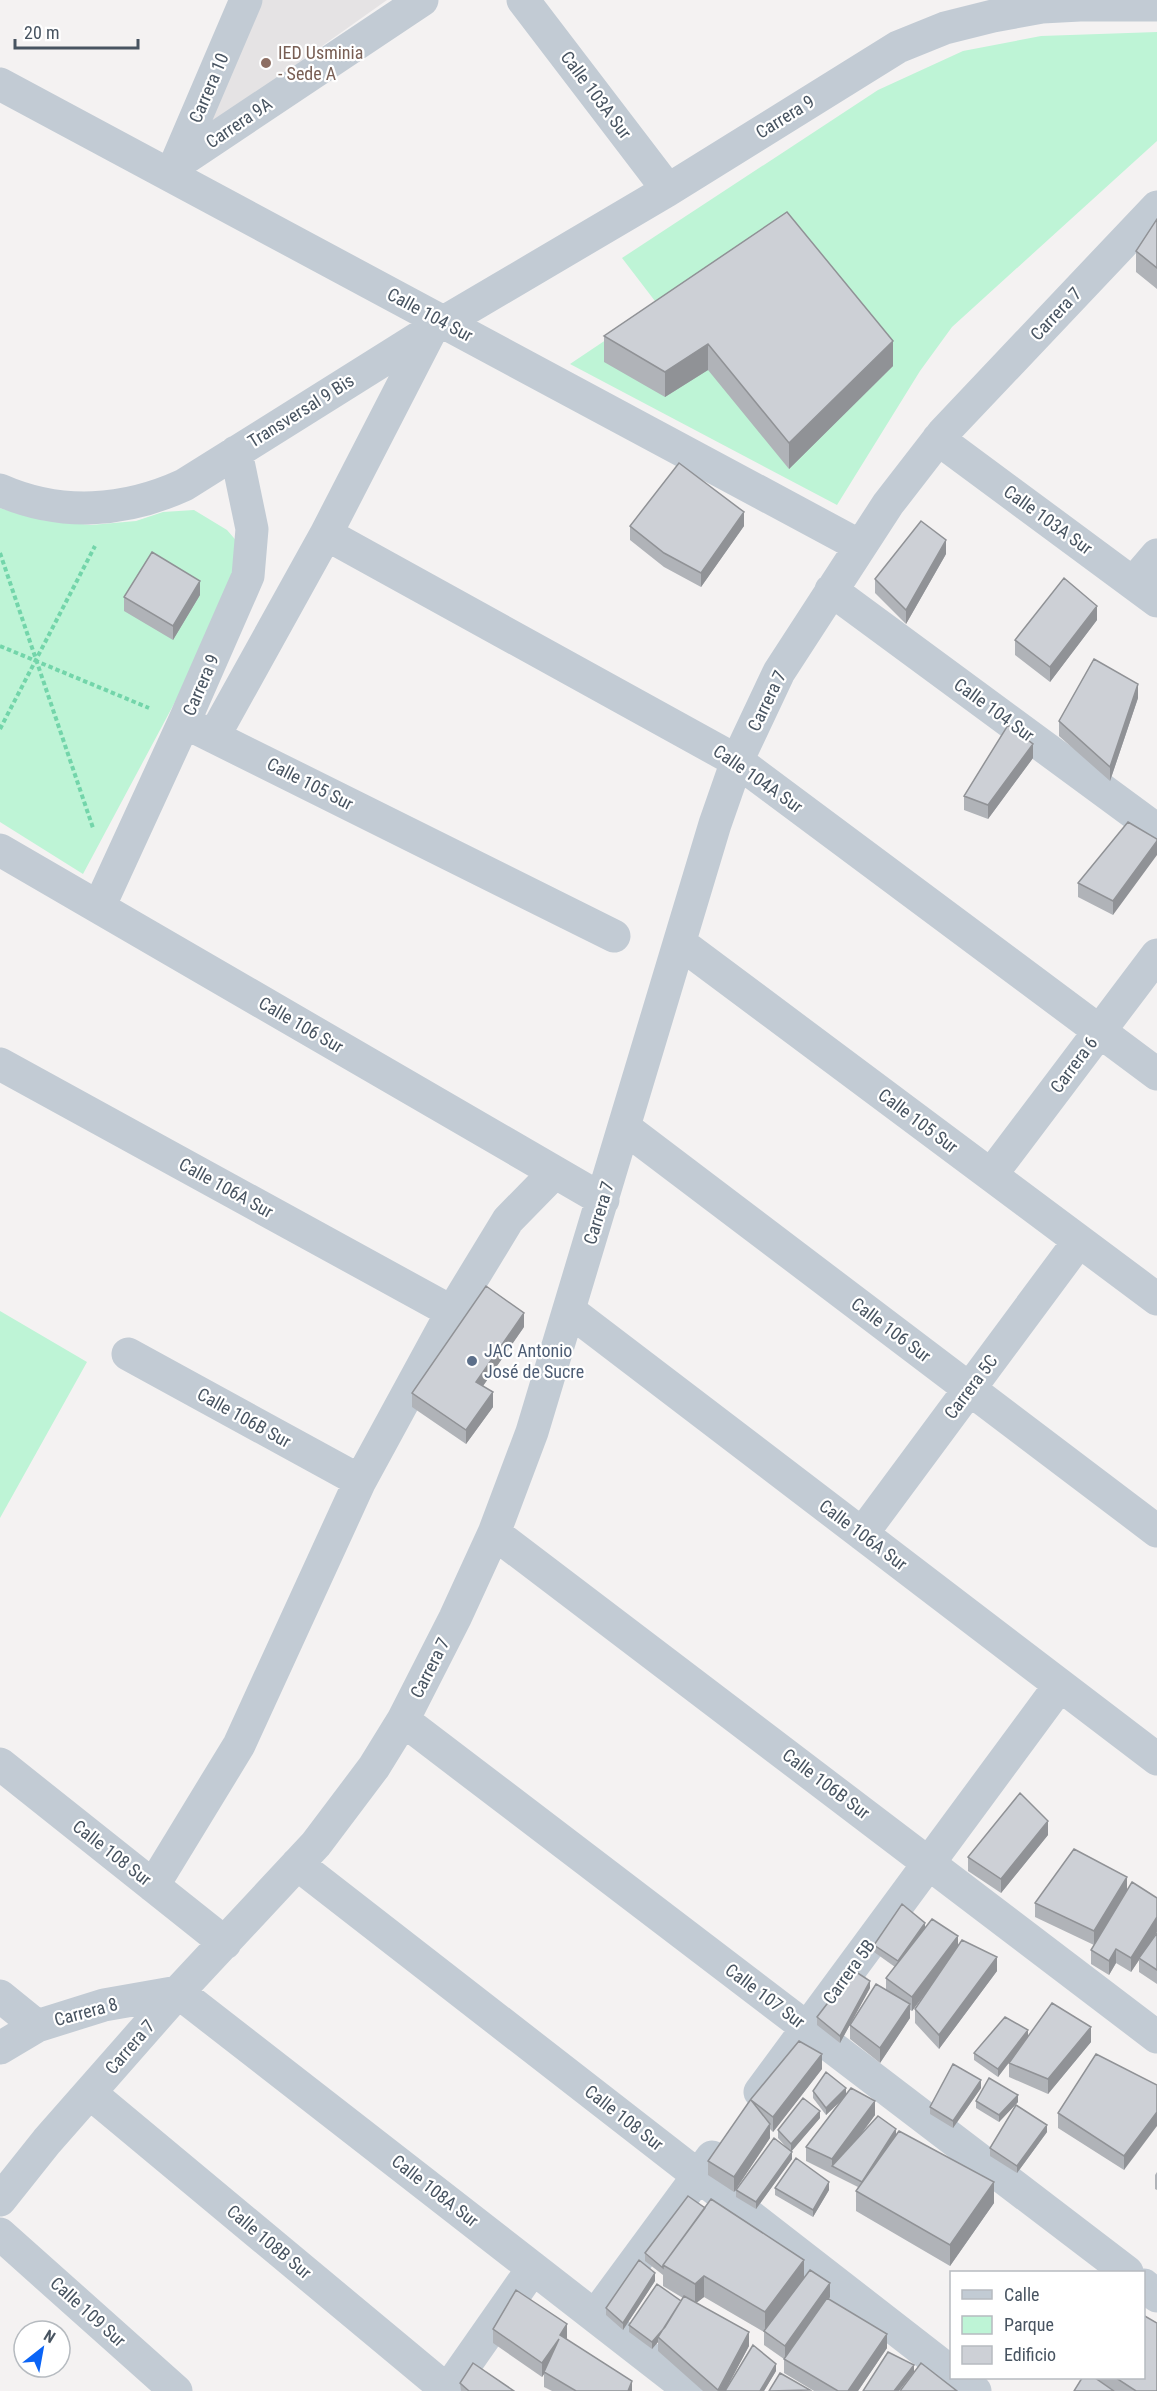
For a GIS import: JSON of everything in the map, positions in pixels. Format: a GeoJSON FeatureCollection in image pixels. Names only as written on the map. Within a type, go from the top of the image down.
{"type":"FeatureCollection","features":[{"type":"Feature","properties":{"kind":"street","name":"Carrera 10"},"geometry":{"type":"LineString","coordinates":[[173,170],[246,0]]}},
{"type":"Feature","properties":{"kind":"street","name":"Carrera 9A"},"geometry":{"type":"LineString","coordinates":[[173,170],[422,0]]}},
{"type":"Feature","properties":{"kind":"street","name":"Calle 103A Sur"},"geometry":{"type":"LineString","coordinates":[[523,0],[668,190]]}},
{"type":"Feature","properties":{"kind":"street","name":"Carrera 9"},"geometry":{"type":"LineString","coordinates":[[214,736],[326,534],[437,326],[668,190],[898,47],[945,28],[1042,7],[1140,3]]}},
{"type":"Feature","properties":{"kind":"street","name":"Calle 104 Sur"},"geometry":{"type":"LineString","coordinates":[[0,84],[173,170],[437,326],[860,546]]}},
{"type":"Feature","properties":{"kind":"street","name":"Carrera 7"},"geometry":{"type":"LineString","coordinates":[[0,2200],[47,2141],[178,1992],[316,1844],[374,1767],[403,1720],[455,1618],[494,1533],[532,1432],[715,824],[737,761],[779,672],[888,504],[938,440],[1157,207]]}},
{"type":"Feature","properties":{"kind":"street","name":"Transversal 9 Bis"},"geometry":{"type":"LineString","coordinates":[[115,506],[156,498],[184,485],[437,326]]}},
{"type":"Feature","properties":{"kind":"street","name":"Calle 103A Sur"},"geometry":{"type":"LineString","coordinates":[[938,440],[1145,592]]}},
{"type":"Feature","properties":{"kind":"street","name":"Carrera 9"},"geometry":{"type":"LineString","coordinates":[[105,895],[248,576],[252,529],[236,452]]}},
{"type":"Feature","properties":{"kind":"street"},"geometry":{"type":"LineString","coordinates":[[0,490],[35,502],[65,508],[96,509],[115,506]]}},
{"type":"Feature","properties":{"kind":"street","name":"Calle 104A Sur"},"geometry":{"type":"LineString","coordinates":[[326,534],[737,761],[1157,1074]]}},
{"type":"Feature","properties":{"kind":"street"},"geometry":{"type":"LineString","coordinates":[[1145,592],[1157,555]]}},
{"type":"Feature","properties":{"kind":"street","name":"Calle 104 Sur"},"geometry":{"type":"LineString","coordinates":[[831,590],[1157,830]]}},
{"type":"Feature","properties":{"kind":"street","name":"Calle 105 Sur"},"geometry":{"type":"LineString","coordinates":[[184,722],[614,936]]}},
{"type":"Feature","properties":{"kind":"street","name":"Calle 106 Sur"},"geometry":{"type":"LineString","coordinates":[[0,850],[105,895],[603,1200]]}},
{"type":"Feature","properties":{"kind":"street","name":"Calle 105 Sur"},"geometry":{"type":"LineString","coordinates":[[680,943],[1157,1299]]}},
{"type":"Feature","properties":{"kind":"street","name":"Carrera 6"},"geometry":{"type":"LineString","coordinates":[[991,1175],[1157,955]]}},
{"type":"Feature","properties":{"kind":"street","name":"Calle 106A Sur"},"geometry":{"type":"LineString","coordinates":[[0,1064],[452,1312]]}},
{"type":"Feature","properties":{"kind":"street","name":"Calle 106 Sur"},"geometry":{"type":"LineString","coordinates":[[625,1128],[1157,1531]]}},
{"type":"Feature","properties":{"kind":"street"},"geometry":{"type":"LineString","coordinates":[[153,1886],[239,1745],[360,1482],[452,1312],[508,1220],[555,1172]]}},
{"type":"Feature","properties":{"kind":"street","name":"Carrera 5C"},"geometry":{"type":"LineString","coordinates":[[862,1534],[1079,1241]]}},
{"type":"Feature","properties":{"kind":"street","name":"Calle 106A Sur"},"geometry":{"type":"LineString","coordinates":[[570,1311],[1157,1759]]}},
{"type":"Feature","properties":{"kind":"street","name":"Calle 106B Sur"},"geometry":{"type":"LineString","coordinates":[[129,1354],[360,1482]]}},
{"type":"Feature","properties":{"kind":"street","name":"Calle 106B Sur"},"geometry":{"type":"LineString","coordinates":[[494,1533],[1157,2037]]}},
{"type":"Feature","properties":{"kind":"street","name":"Carrera 5B"},"geometry":{"type":"LineString","coordinates":[[595,2316],[1059,1685]]}},
{"type":"Feature","properties":{"kind":"street","name":"Calle 107 Sur"},"geometry":{"type":"LineString","coordinates":[[403,1720],[1126,2271]]}},
{"type":"Feature","properties":{"kind":"street","name":"Calle 108 Sur"},"geometry":{"type":"LineString","coordinates":[[0,1764],[225,1943]]}},
{"type":"Feature","properties":{"kind":"street","name":"Calle 108 Sur"},"geometry":{"type":"LineString","coordinates":[[297,1864],[950,2372]]}},
{"type":"Feature","properties":{"kind":"street","name":"Carrera 8"},"geometry":{"type":"LineString","coordinates":[[0,2048],[37,2026],[104,2005],[178,1992]]}},
{"type":"Feature","properties":{"kind":"street","name":"Calle 108A Sur"},"geometry":{"type":"LineString","coordinates":[[178,1992],[595,2316],[679,2387]]}},
{"type":"Feature","properties":{"kind":"street"},"geometry":{"type":"LineString","coordinates":[[0,1996],[37,2026]]}},
{"type":"Feature","properties":{"kind":"street","name":"Calle 108B Sur"},"geometry":{"type":"LineString","coordinates":[[90,2093],[447,2391]]}},
{"type":"Feature","properties":{"kind":"street","name":"Calle 109 Sur"},"geometry":{"type":"LineString","coordinates":[[0,2234],[176,2391]]}},
{"type":"Feature","properties":{"kind":"street"},"geometry":{"type":"LineString","coordinates":[[447,2391],[533,2268]]}},
{"type":"Feature","properties":{"kind":"street"},"geometry":{"type":"LineString","coordinates":[[959,2379],[975,2391]]}},
{"type":"Feature","properties":{"kind":"path"},"geometry":{"type":"LineString","coordinates":[[0,729],[115,506]]}},
{"type":"Feature","properties":{"kind":"path"},"geometry":{"type":"LineString","coordinates":[[0,553],[37,661],[105,895]]}},
{"type":"Feature","properties":{"kind":"path"},"geometry":{"type":"LineString","coordinates":[[0,646],[184,722]]}},
{"type":"Feature","properties":{"kind":"shaded area","name":"IED Usminia - Sede A"},"geometry":{"type":"Polygon","coordinates":[[[262,0],[387,0],[209,126],[262,0]]]}},
{"type":"Feature","properties":{"kind":"green space"},"geometry":{"type":"Polygon","coordinates":[[[1157,32],[1157,141],[952,327],[920,371],[837,505],[570,364],[658,305],[622,258],[878,90],[963,51],[1041,36],[1157,32]]]}},
{"type":"Feature","properties":{"kind":"green space"},"geometry":{"type":"Polygon","coordinates":[[[0,508],[42,520],[91,525],[136,521],[163,512],[194,510],[227,530],[240,545],[229,601],[83,874],[0,822],[0,508]]]}},
{"type":"Feature","properties":{"kind":"green space"},"geometry":{"type":"Polygon","coordinates":[[[0,1311],[87,1362],[0,1518],[0,1311]]]}},
{"type":"Feature","properties":{"kind":"building"},"geometry":{"type":"Polygon","coordinates":[[[787,212],[893,341],[789,443],[708,344],[665,372],[604,336],[787,212]]]}},
{"type":"Feature","properties":{"kind":"building"},"geometry":{"type":"Polygon","coordinates":[[[1157,219],[1157,268],[1136,251],[1157,219]]]}},
{"type":"Feature","properties":{"kind":"building"},"geometry":{"type":"Polygon","coordinates":[[[679,463],[744,512],[701,573],[664,553],[630,526],[679,463]]]}},
{"type":"Feature","properties":{"kind":"building"},"geometry":{"type":"Polygon","coordinates":[[[921,521],[946,540],[906,610],[875,579],[921,521]]]}},
{"type":"Feature","properties":{"kind":"building"},"geometry":{"type":"Polygon","coordinates":[[[152,552],[200,581],[173,626],[124,597],[152,552]]]}},
{"type":"Feature","properties":{"kind":"building"},"geometry":{"type":"Polygon","coordinates":[[[1064,578],[1097,606],[1050,667],[1015,640],[1064,578]]]}},
{"type":"Feature","properties":{"kind":"building"},"geometry":{"type":"Polygon","coordinates":[[[1094,659],[1138,684],[1110,767],[1059,721],[1094,659]]]}},
{"type":"Feature","properties":{"kind":"building"},"geometry":{"type":"Polygon","coordinates":[[[1008,725],[1033,744],[988,805],[964,796],[1008,725]]]}},
{"type":"Feature","properties":{"kind":"building"},"geometry":{"type":"Polygon","coordinates":[[[1128,822],[1157,841],[1113,901],[1078,883],[1128,822]]]}},
{"type":"Feature","properties":{"kind":"building","name":"JAC Antonio José de Sucre"},"geometry":{"type":"Polygon","coordinates":[[[486,1286],[524,1313],[476,1382],[493,1392],[466,1430],[412,1393],[486,1286]]]}},
{"type":"Feature","properties":{"kind":"building"},"geometry":{"type":"Polygon","coordinates":[[[1020,1793],[1048,1821],[1001,1879],[968,1857],[1020,1793]]]}},
{"type":"Feature","properties":{"kind":"building"},"geometry":{"type":"Polygon","coordinates":[[[1074,1849],[1127,1877],[1094,1931],[1035,1903],[1074,1849]]]}},
{"type":"Feature","properties":{"kind":"building"},"geometry":{"type":"Polygon","coordinates":[[[1132,1882],[1157,1898],[1157,1917],[1131,1958],[1116,1949],[1109,1961],[1091,1950],[1132,1882]]]}},
{"type":"Feature","properties":{"kind":"building"},"geometry":{"type":"Polygon","coordinates":[[[902,1904],[925,1923],[898,1961],[874,1945],[902,1904]]]}},
{"type":"Feature","properties":{"kind":"building"},"geometry":{"type":"Polygon","coordinates":[[[932,1919],[958,1936],[912,1997],[886,1978],[932,1919]]]}},
{"type":"Feature","properties":{"kind":"building"},"geometry":{"type":"Polygon","coordinates":[[[1157,1933],[1157,1970],[1139,1958],[1157,1933]]]}},
{"type":"Feature","properties":{"kind":"building"},"geometry":{"type":"Polygon","coordinates":[[[962,1940],[997,1957],[939,2035],[915,2009],[962,1940]]]}},
{"type":"Feature","properties":{"kind":"building"},"geometry":{"type":"Polygon","coordinates":[[[853,1970],[870,1981],[840,2036],[817,2017],[853,1970]]]}},
{"type":"Feature","properties":{"kind":"building"},"geometry":{"type":"Polygon","coordinates":[[[876,1984],[910,2004],[880,2048],[850,2025],[876,1984]]]}},
{"type":"Feature","properties":{"kind":"building"},"geometry":{"type":"Polygon","coordinates":[[[1052,2003],[1091,2027],[1048,2079],[1009,2063],[1052,2003]]]}},
{"type":"Feature","properties":{"kind":"building"},"geometry":{"type":"Polygon","coordinates":[[[1005,2017],[1028,2030],[998,2069],[974,2053],[1005,2017]]]}},
{"type":"Feature","properties":{"kind":"building"},"geometry":{"type":"Polygon","coordinates":[[[799,2041],[822,2054],[773,2117],[751,2100],[770,2124],[734,2177],[708,2161],[751,2099],[799,2041]]]}},
{"type":"Feature","properties":{"kind":"building"},"geometry":{"type":"Polygon","coordinates":[[[1096,2054],[1157,2085],[1157,2112],[1124,2156],[1058,2113],[1096,2054]]]}},
{"type":"Feature","properties":{"kind":"building"},"geometry":{"type":"Polygon","coordinates":[[[953,2064],[981,2080],[953,2121],[930,2107],[953,2064]]]}},
{"type":"Feature","properties":{"kind":"building"},"geometry":{"type":"Polygon","coordinates":[[[826,2072],[846,2088],[826,2108],[813,2091],[826,2072]]]}},
{"type":"Feature","properties":{"kind":"building"},"geometry":{"type":"Polygon","coordinates":[[[989,2078],[1018,2095],[999,2115],[976,2101],[989,2078]]]}},
{"type":"Feature","properties":{"kind":"building"},"geometry":{"type":"Polygon","coordinates":[[[851,2088],[875,2101],[832,2159],[806,2147],[851,2088]]]}},
{"type":"Feature","properties":{"kind":"building"},"geometry":{"type":"Polygon","coordinates":[[[803,2098],[820,2111],[791,2144],[778,2130],[803,2098]]]}},
{"type":"Feature","properties":{"kind":"building"},"geometry":{"type":"Polygon","coordinates":[[[1016,2105],[1047,2125],[1017,2166],[990,2148],[1016,2105]]]}},
{"type":"Feature","properties":{"kind":"building"},"geometry":{"type":"Polygon","coordinates":[[[878,2116],[896,2129],[862,2182],[832,2166],[878,2116]]]}},
{"type":"Feature","properties":{"kind":"building"},"geometry":{"type":"Polygon","coordinates":[[[899,2131],[994,2182],[950,2245],[856,2191],[899,2131]]]}},
{"type":"Feature","properties":{"kind":"building"},"geometry":{"type":"Polygon","coordinates":[[[774,2138],[792,2152],[756,2202],[736,2190],[774,2138]]]}},
{"type":"Feature","properties":{"kind":"building"},"geometry":{"type":"Polygon","coordinates":[[[796,2158],[829,2182],[813,2210],[775,2188],[796,2158]]]}},
{"type":"Feature","properties":{"kind":"building"},"geometry":{"type":"Polygon","coordinates":[[[688,2196],[705,2208],[663,2268],[645,2253],[688,2196]]]}},
{"type":"Feature","properties":{"kind":"building"},"geometry":{"type":"Polygon","coordinates":[[[711,2199],[804,2260],[765,2312],[704,2276],[695,2284],[663,2265],[711,2199]]]}},
{"type":"Feature","properties":{"kind":"building"},"geometry":{"type":"Polygon","coordinates":[[[639,2260],[655,2273],[623,2323],[606,2308],[639,2260]]]}},
{"type":"Feature","properties":{"kind":"building"},"geometry":{"type":"Polygon","coordinates":[[[810,2270],[830,2283],[785,2346],[764,2331],[810,2270]]]}},
{"type":"Feature","properties":{"kind":"building"},"geometry":{"type":"Polygon","coordinates":[[[657,2284],[681,2301],[665,2327],[652,2342],[629,2325],[657,2284]]]}},
{"type":"Feature","properties":{"kind":"building"},"geometry":{"type":"Polygon","coordinates":[[[516,2290],[567,2324],[560,2335],[632,2381],[628,2391],[576,2391],[544,2372],[559,2339],[542,2363],[493,2329],[516,2290]]]}},
{"type":"Feature","properties":{"kind":"building"},"geometry":{"type":"Polygon","coordinates":[[[684,2296],[749,2332],[718,2390],[658,2337],[684,2296]]]}},
{"type":"Feature","properties":{"kind":"building"},"geometry":{"type":"Polygon","coordinates":[[[827,2298],[887,2334],[848,2391],[838,2391],[784,2359],[827,2298]]]}},
{"type":"Feature","properties":{"kind":"building"},"geometry":{"type":"Polygon","coordinates":[[[1145,2316],[1157,2323],[1157,2391],[1136,2391],[1118,2379],[1145,2379],[1145,2316]]]}},
{"type":"Feature","properties":{"kind":"building"},"geometry":{"type":"Polygon","coordinates":[[[753,2345],[776,2364],[760,2391],[725,2391],[753,2345]]]}},
{"type":"Feature","properties":{"kind":"building"},"geometry":{"type":"Polygon","coordinates":[[[888,2352],[914,2365],[894,2391],[863,2391],[888,2352]]]}},
{"type":"Feature","properties":{"kind":"building"},"geometry":{"type":"Polygon","coordinates":[[[473,2363],[514,2391],[469,2391],[460,2383],[473,2363]]]}},
{"type":"Feature","properties":{"kind":"building"},"geometry":{"type":"Polygon","coordinates":[[[921,2363],[957,2391],[900,2391],[921,2363]]]}},
{"type":"Feature","properties":{"kind":"building"},"geometry":{"type":"Polygon","coordinates":[[[780,2373],[810,2390],[769,2391],[780,2373]]]}},
{"type":"Feature","properties":{"kind":"building"},"geometry":{"type":"Polygon","coordinates":[[[1081,2379],[1096,2379],[1114,2391],[1074,2391],[1081,2379]]]}},
{"type":"Feature","properties":{"kind":"place","name":"IED Usminia - Sede A"},"geometry":{"type":"Point","coordinates":[266,63]}},
{"type":"Feature","properties":{"kind":"place","name":"JAC Antonio José de Sucre"},"geometry":{"type":"Point","coordinates":[472,1361]}}]}
